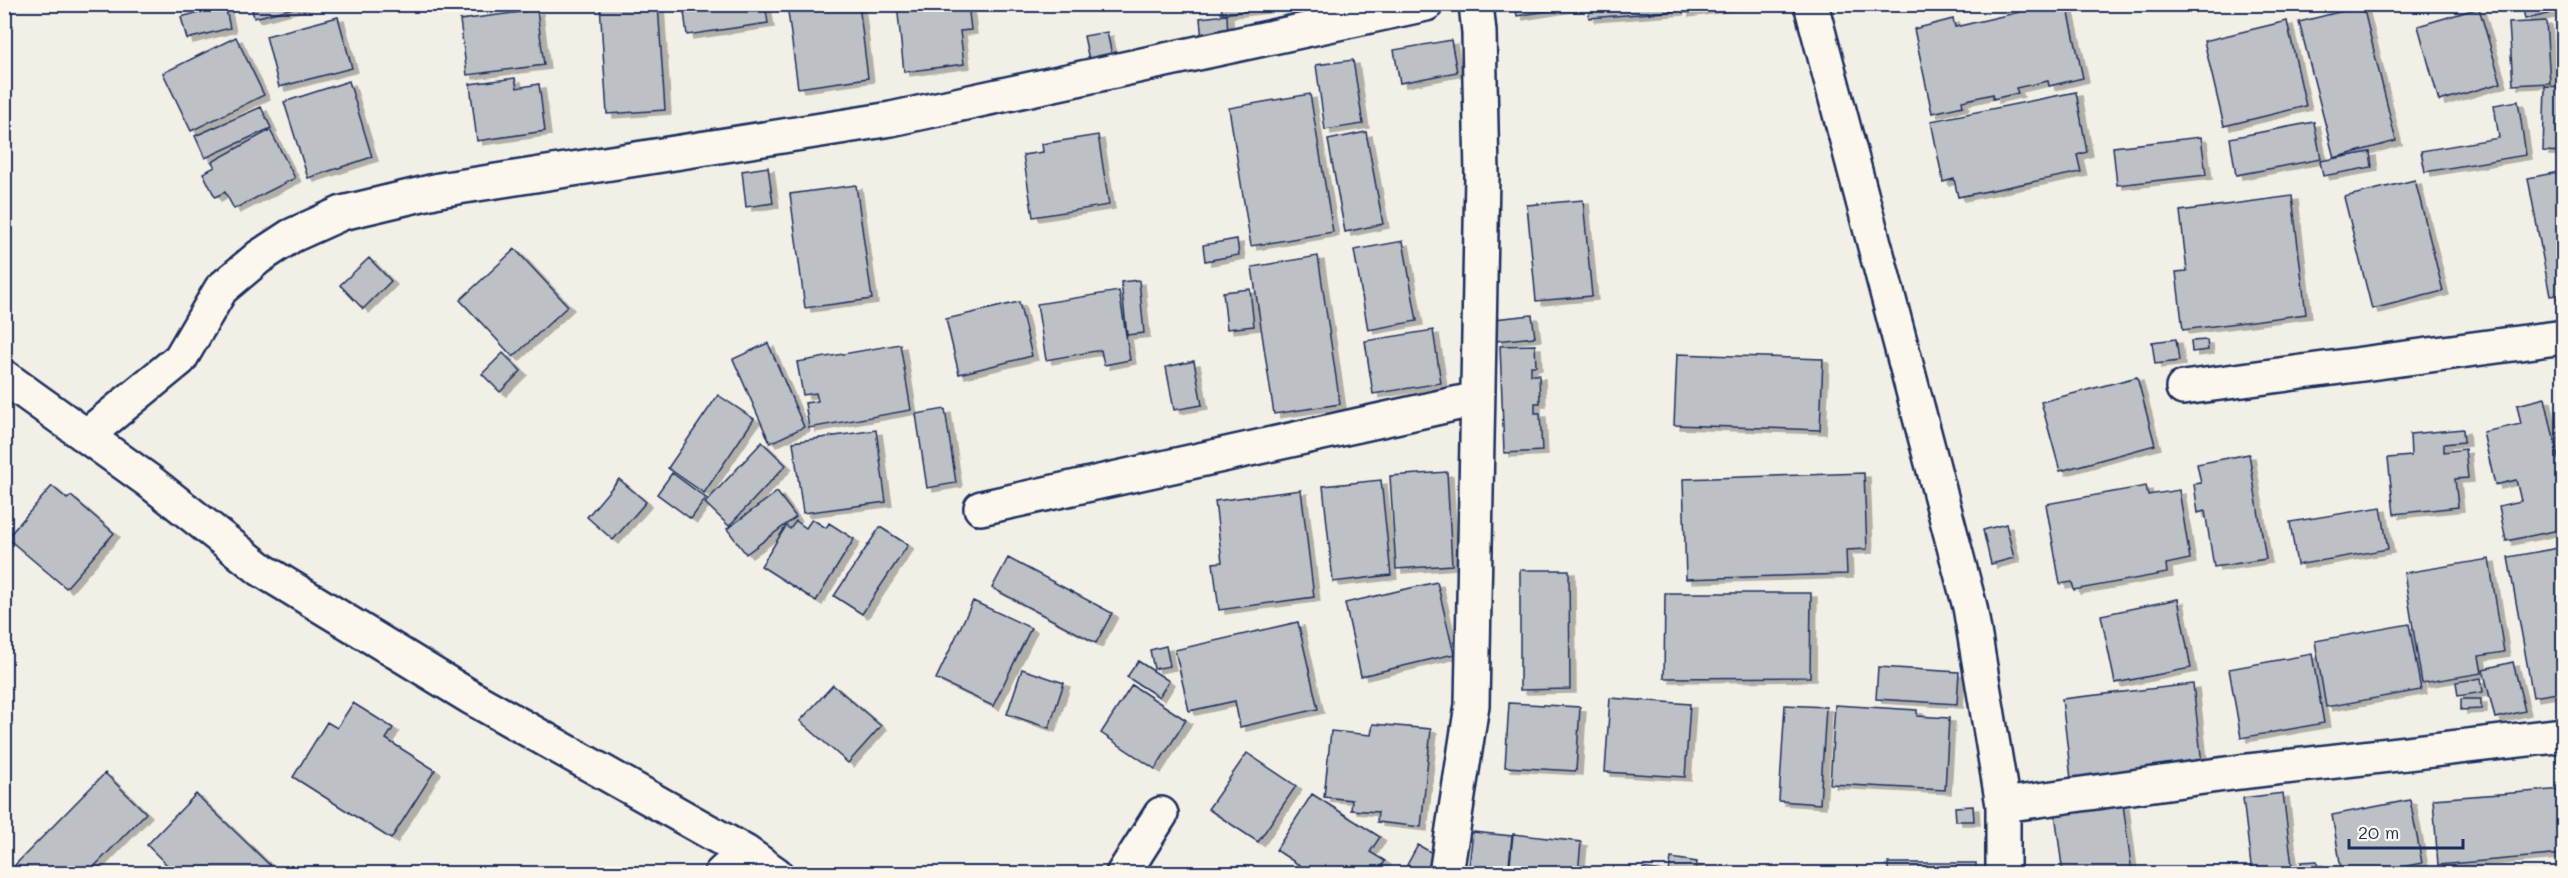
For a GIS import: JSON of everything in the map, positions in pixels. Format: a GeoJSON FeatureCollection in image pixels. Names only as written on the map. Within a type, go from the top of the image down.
{"type":"FeatureCollection","features":[{"type":"Feature","properties":{"kind":"street"},"geometry":{"type":"LineString","coordinates":[[86,436],[180,359],[221,289],[259,257],[291,236],[342,213],[439,190],[891,119],[1426,4]]}},
{"type":"Feature","properties":{"kind":"street"},"geometry":{"type":"LineString","coordinates":[[1446,873],[1472,705],[1482,175],[1479,32],[1476,4]]}},
{"type":"Feature","properties":{"kind":"street"},"geometry":{"type":"LineString","coordinates":[[1811,4],[1970,607],[2003,805],[2003,873]]}},
{"type":"Feature","properties":{"kind":"street"},"geometry":{"type":"LineString","coordinates":[[2183,388],[2564,336]]}},
{"type":"Feature","properties":{"kind":"street"},"geometry":{"type":"LineString","coordinates":[[4,377],[149,481],[262,570],[472,698],[733,863],[776,873]]}},
{"type":"Feature","properties":{"kind":"street"},"geometry":{"type":"LineString","coordinates":[[981,508],[1477,399]]}},
{"type":"Feature","properties":{"kind":"street"},"geometry":{"type":"LineString","coordinates":[[2003,805],[2240,772],[2564,735]]}},
{"type":"Feature","properties":{"kind":"street"},"geometry":{"type":"LineString","coordinates":[[1123,873],[1161,814]]}},
{"type":"Feature","properties":{"kind":"building"},"geometry":{"type":"Polygon","coordinates":[[[251,4],[309,4],[254,18],[251,4]]]}},
{"type":"Feature","properties":{"kind":"building"},"geometry":{"type":"Polygon","coordinates":[[[600,4],[658,4],[665,110],[607,114],[600,4]]]}},
{"type":"Feature","properties":{"kind":"building"},"geometry":{"type":"Polygon","coordinates":[[[683,4],[765,4],[768,23],[687,35],[683,4]]]}},
{"type":"Feature","properties":{"kind":"building"},"geometry":{"type":"Polygon","coordinates":[[[787,4],[859,4],[868,78],[798,88],[787,4]]]}},
{"type":"Feature","properties":{"kind":"building"},"geometry":{"type":"Polygon","coordinates":[[[897,4],[968,4],[971,30],[960,31],[964,64],[904,72],[897,4]]]}},
{"type":"Feature","properties":{"kind":"building"},"geometry":{"type":"Polygon","coordinates":[[[1221,4],[1269,4],[1270,8],[1222,14],[1221,4]]]}},
{"type":"Feature","properties":{"kind":"building"},"geometry":{"type":"Polygon","coordinates":[[[1515,4],[1584,4],[1584,5],[1517,16],[1515,4]]]}},
{"type":"Feature","properties":{"kind":"building"},"geometry":{"type":"Polygon","coordinates":[[[1588,4],[1676,4],[1677,11],[1589,18],[1588,4]]]}},
{"type":"Feature","properties":{"kind":"building"},"geometry":{"type":"Polygon","coordinates":[[[1682,4],[1747,4],[1683,13],[1682,4]]]}},
{"type":"Feature","properties":{"kind":"building"},"geometry":{"type":"Polygon","coordinates":[[[2019,4],[2067,4],[2083,78],[2049,86],[2048,81],[2016,88],[2018,93],[1993,99],[1993,94],[1962,101],[1963,106],[1932,113],[1914,29],[1953,19],[1955,27],[2020,12],[2019,4]]]}},
{"type":"Feature","properties":{"kind":"building"},"geometry":{"type":"Polygon","coordinates":[[[2522,4],[2547,4],[2549,14],[2525,19],[2522,4]]]}},
{"type":"Feature","properties":{"kind":"building"},"geometry":{"type":"Polygon","coordinates":[[[225,5],[230,28],[187,39],[181,17],[225,5]]]}},
{"type":"Feature","properties":{"kind":"building"},"geometry":{"type":"Polygon","coordinates":[[[2363,6],[2396,141],[2334,158],[2299,22],[2363,6]]]}},
{"type":"Feature","properties":{"kind":"building"},"geometry":{"type":"Polygon","coordinates":[[[2479,8],[2501,83],[2439,101],[2418,26],[2479,8]]]}},
{"type":"Feature","properties":{"kind":"building"},"geometry":{"type":"Polygon","coordinates":[[[537,10],[544,65],[467,75],[460,20],[537,10]]]}},
{"type":"Feature","properties":{"kind":"building"},"geometry":{"type":"Polygon","coordinates":[[[1227,15],[1228,39],[1202,41],[1200,18],[1227,15]]]}},
{"type":"Feature","properties":{"kind":"building"},"geometry":{"type":"Polygon","coordinates":[[[338,17],[352,68],[279,87],[266,36],[338,17]]]}},
{"type":"Feature","properties":{"kind":"building"},"geometry":{"type":"Polygon","coordinates":[[[2287,21],[2306,106],[2224,126],[2204,41],[2287,21]]]}},
{"type":"Feature","properties":{"kind":"building"},"geometry":{"type":"Polygon","coordinates":[[[2546,21],[2550,83],[2513,85],[2509,23],[2546,21]]]}},
{"type":"Feature","properties":{"kind":"building"},"geometry":{"type":"Polygon","coordinates":[[[1107,32],[1112,55],[1089,60],[1084,36],[1107,32]]]}},
{"type":"Feature","properties":{"kind":"building"},"geometry":{"type":"Polygon","coordinates":[[[236,37],[264,95],[191,131],[163,73],[236,37]]]}},
{"type":"Feature","properties":{"kind":"building"},"geometry":{"type":"Polygon","coordinates":[[[1451,40],[1457,72],[1400,83],[1394,50],[1451,40]]]}},
{"type":"Feature","properties":{"kind":"building"},"geometry":{"type":"Polygon","coordinates":[[[1353,60],[1363,124],[1325,130],[1316,65],[1353,60]]]}},
{"type":"Feature","properties":{"kind":"building"},"geometry":{"type":"Polygon","coordinates":[[[515,78],[517,88],[539,84],[545,131],[477,141],[470,84],[515,78]]]}},
{"type":"Feature","properties":{"kind":"building"},"geometry":{"type":"Polygon","coordinates":[[[349,81],[372,157],[308,178],[284,102],[349,81]]]}},
{"type":"Feature","properties":{"kind":"building"},"geometry":{"type":"Polygon","coordinates":[[[2545,86],[2564,87],[2564,152],[2543,151],[2545,86]]]}},
{"type":"Feature","properties":{"kind":"building"},"geometry":{"type":"Polygon","coordinates":[[[2076,92],[2087,152],[2077,155],[2081,172],[1958,197],[1954,179],[1943,182],[1931,121],[2076,92]]]}},
{"type":"Feature","properties":{"kind":"building"},"geometry":{"type":"Polygon","coordinates":[[[1310,94],[1333,232],[1251,246],[1229,108],[1310,94]]]}},
{"type":"Feature","properties":{"kind":"building"},"geometry":{"type":"Polygon","coordinates":[[[2518,101],[2526,155],[2425,172],[2421,151],[2499,138],[2494,105],[2518,101]]]}},
{"type":"Feature","properties":{"kind":"building"},"geometry":{"type":"Polygon","coordinates":[[[261,107],[271,128],[205,158],[195,136],[261,107]]]}},
{"type":"Feature","properties":{"kind":"building"},"geometry":{"type":"Polygon","coordinates":[[[2314,122],[2321,159],[2236,175],[2230,138],[2314,122]]]}},
{"type":"Feature","properties":{"kind":"building"},"geometry":{"type":"Polygon","coordinates":[[[270,130],[295,178],[234,209],[225,192],[215,197],[203,173],[215,167],[212,162],[270,130]]]}},
{"type":"Feature","properties":{"kind":"building"},"geometry":{"type":"Polygon","coordinates":[[[1366,132],[1383,224],[1345,232],[1328,140],[1366,132]]]}},
{"type":"Feature","properties":{"kind":"building"},"geometry":{"type":"Polygon","coordinates":[[[1098,135],[1109,205],[1033,217],[1023,155],[1043,152],[1042,144],[1098,135]]]}},
{"type":"Feature","properties":{"kind":"building"},"geometry":{"type":"Polygon","coordinates":[[[2201,137],[2206,175],[2117,185],[2113,147],[2201,137]]]}},
{"type":"Feature","properties":{"kind":"building"},"geometry":{"type":"Polygon","coordinates":[[[2370,152],[2372,167],[2323,176],[2320,161],[2370,152]]]}},
{"type":"Feature","properties":{"kind":"building"},"geometry":{"type":"Polygon","coordinates":[[[768,167],[773,203],[746,207],[742,171],[768,167]]]}},
{"type":"Feature","properties":{"kind":"building"},"geometry":{"type":"Polygon","coordinates":[[[2564,171],[2564,294],[2550,296],[2528,178],[2564,171]]]}},
{"type":"Feature","properties":{"kind":"building"},"geometry":{"type":"Polygon","coordinates":[[[2415,180],[2443,291],[2372,309],[2344,197],[2415,180]]]}},
{"type":"Feature","properties":{"kind":"building"},"geometry":{"type":"Polygon","coordinates":[[[856,185],[872,299],[805,308],[790,194],[856,185]]]}},
{"type":"Feature","properties":{"kind":"building"},"geometry":{"type":"Polygon","coordinates":[[[2292,196],[2306,314],[2183,330],[2176,272],[2187,271],[2180,211],[2292,196]]]}},
{"type":"Feature","properties":{"kind":"building"},"geometry":{"type":"Polygon","coordinates":[[[1583,200],[1592,296],[1536,301],[1527,205],[1583,200]]]}},
{"type":"Feature","properties":{"kind":"building"},"geometry":{"type":"Polygon","coordinates":[[[1237,239],[1239,255],[1205,261],[1203,245],[1237,239]]]}},
{"type":"Feature","properties":{"kind":"building"},"geometry":{"type":"Polygon","coordinates":[[[1403,241],[1417,321],[1368,330],[1354,250],[1403,241]]]}},
{"type":"Feature","properties":{"kind":"building"},"geometry":{"type":"Polygon","coordinates":[[[515,249],[568,306],[513,357],[460,300],[515,249]]]}},
{"type":"Feature","properties":{"kind":"building"},"geometry":{"type":"Polygon","coordinates":[[[1318,256],[1340,404],[1274,414],[1252,267],[1318,256]]]}},
{"type":"Feature","properties":{"kind":"building"},"geometry":{"type":"Polygon","coordinates":[[[369,258],[391,281],[363,309],[340,285],[369,258]]]}},
{"type":"Feature","properties":{"kind":"building"},"geometry":{"type":"Polygon","coordinates":[[[1139,280],[1144,333],[1127,335],[1121,282],[1139,280]]]}},
{"type":"Feature","properties":{"kind":"building"},"geometry":{"type":"Polygon","coordinates":[[[1250,289],[1254,326],[1227,329],[1223,292],[1250,289]]]}},
{"type":"Feature","properties":{"kind":"building"},"geometry":{"type":"Polygon","coordinates":[[[1119,291],[1130,360],[1104,365],[1101,350],[1046,360],[1037,304],[1119,291]]]}},
{"type":"Feature","properties":{"kind":"building"},"geometry":{"type":"Polygon","coordinates":[[[1019,302],[1032,356],[959,374],[946,319],[1019,302]]]}},
{"type":"Feature","properties":{"kind":"building"},"geometry":{"type":"Polygon","coordinates":[[[1532,315],[1535,337],[1496,341],[1494,319],[1532,315]]]}},
{"type":"Feature","properties":{"kind":"building"},"geometry":{"type":"Polygon","coordinates":[[[1433,330],[1441,383],[1373,394],[1365,341],[1433,330]]]}},
{"type":"Feature","properties":{"kind":"building"},"geometry":{"type":"Polygon","coordinates":[[[2176,339],[2179,361],[2155,364],[2152,342],[2176,339]]]}},
{"type":"Feature","properties":{"kind":"building"},"geometry":{"type":"Polygon","coordinates":[[[2207,340],[2208,350],[2192,352],[2191,341],[2207,340]]]}},
{"type":"Feature","properties":{"kind":"building"},"geometry":{"type":"Polygon","coordinates":[[[768,343],[804,427],[770,443],[733,359],[768,343]]]}},
{"type":"Feature","properties":{"kind":"building"},"geometry":{"type":"Polygon","coordinates":[[[900,344],[911,410],[809,428],[805,403],[818,401],[816,393],[803,395],[797,362],[900,344]]]}},
{"type":"Feature","properties":{"kind":"building"},"geometry":{"type":"Polygon","coordinates":[[[1535,345],[1536,366],[1531,366],[1531,375],[1539,375],[1540,403],[1535,403],[1535,413],[1540,413],[1542,451],[1504,453],[1500,346],[1535,345]]]}},
{"type":"Feature","properties":{"kind":"building"},"geometry":{"type":"Polygon","coordinates":[[[503,353],[521,371],[500,392],[482,374],[503,353]]]}},
{"type":"Feature","properties":{"kind":"building"},"geometry":{"type":"Polygon","coordinates":[[[1677,354],[1823,359],[1820,430],[1674,425],[1677,354]]]}},
{"type":"Feature","properties":{"kind":"building"},"geometry":{"type":"Polygon","coordinates":[[[1194,361],[1202,405],[1174,410],[1166,367],[1194,361]]]}},
{"type":"Feature","properties":{"kind":"building"},"geometry":{"type":"Polygon","coordinates":[[[2137,377],[2155,445],[2060,471],[2041,402],[2137,377]]]}},
{"type":"Feature","properties":{"kind":"building"},"geometry":{"type":"Polygon","coordinates":[[[718,395],[754,419],[704,493],[668,468],[718,395]]]}},
{"type":"Feature","properties":{"kind":"building"},"geometry":{"type":"Polygon","coordinates":[[[2545,398],[2564,485],[2564,529],[2506,541],[2499,506],[2521,501],[2516,480],[2495,485],[2483,432],[2521,424],[2517,405],[2545,398]]]}},
{"type":"Feature","properties":{"kind":"building"},"geometry":{"type":"Polygon","coordinates":[[[945,409],[956,483],[927,488],[916,414],[945,409]]]}},
{"type":"Feature","properties":{"kind":"building"},"geometry":{"type":"Polygon","coordinates":[[[2463,429],[2464,442],[2444,444],[2444,452],[2465,449],[2468,478],[2455,479],[2458,507],[2394,514],[2388,458],[2411,456],[2410,434],[2463,429]]]}},
{"type":"Feature","properties":{"kind":"building"},"geometry":{"type":"Polygon","coordinates":[[[876,430],[886,502],[803,513],[793,442],[876,430]]]}},
{"type":"Feature","properties":{"kind":"building"},"geometry":{"type":"Polygon","coordinates":[[[762,442],[786,465],[729,526],[705,503],[762,442]]]}},
{"type":"Feature","properties":{"kind":"building"},"geometry":{"type":"Polygon","coordinates":[[[2249,454],[2266,559],[2214,567],[2205,511],[2198,513],[2194,484],[2201,483],[2197,464],[2249,454]]]}},
{"type":"Feature","properties":{"kind":"building"},"geometry":{"type":"Polygon","coordinates":[[[1447,472],[1452,565],[1396,569],[1390,476],[1447,472]]]}},
{"type":"Feature","properties":{"kind":"building"},"geometry":{"type":"Polygon","coordinates":[[[672,473],[706,498],[691,519],[657,494],[672,473]]]}},
{"type":"Feature","properties":{"kind":"building"},"geometry":{"type":"Polygon","coordinates":[[[1864,473],[1867,549],[1846,550],[1847,574],[1686,579],[1683,479],[1864,473]]]}},
{"type":"Feature","properties":{"kind":"building"},"geometry":{"type":"Polygon","coordinates":[[[619,479],[646,502],[613,540],[587,517],[619,479]]]}},
{"type":"Feature","properties":{"kind":"building"},"geometry":{"type":"Polygon","coordinates":[[[1381,480],[1391,575],[1333,582],[1323,486],[1381,480]]]}},
{"type":"Feature","properties":{"kind":"building"},"geometry":{"type":"Polygon","coordinates":[[[52,486],[67,499],[71,496],[114,533],[66,588],[7,538],[52,486]]]}},
{"type":"Feature","properties":{"kind":"building"},"geometry":{"type":"Polygon","coordinates":[[[2146,486],[2148,495],[2179,490],[2190,559],[2166,564],[2167,573],[2074,590],[2072,582],[2060,584],[2046,504],[2146,486]]]}},
{"type":"Feature","properties":{"kind":"building"},"geometry":{"type":"Polygon","coordinates":[[[1301,490],[1314,597],[1219,610],[1213,563],[1222,562],[1215,501],[1301,490]]]}},
{"type":"Feature","properties":{"kind":"building"},"geometry":{"type":"Polygon","coordinates":[[[777,492],[796,517],[746,554],[727,529],[777,492]]]}},
{"type":"Feature","properties":{"kind":"building"},"geometry":{"type":"Polygon","coordinates":[[[2381,507],[2388,549],[2297,565],[2290,522],[2381,507]]]}},
{"type":"Feature","properties":{"kind":"building"},"geometry":{"type":"Polygon","coordinates":[[[812,519],[826,528],[829,523],[854,539],[816,601],[761,566],[786,526],[790,529],[796,521],[806,528],[812,519]]]}},
{"type":"Feature","properties":{"kind":"building"},"geometry":{"type":"Polygon","coordinates":[[[2006,524],[2014,558],[1991,564],[1983,530],[2006,524]]]}},
{"type":"Feature","properties":{"kind":"building"},"geometry":{"type":"Polygon","coordinates":[[[880,527],[908,545],[862,614],[834,596],[880,527]]]}},
{"type":"Feature","properties":{"kind":"building"},"geometry":{"type":"Polygon","coordinates":[[[2564,547],[2564,692],[2533,697],[2508,557],[2564,547]]]}},
{"type":"Feature","properties":{"kind":"building"},"geometry":{"type":"Polygon","coordinates":[[[1008,558],[1112,613],[1096,643],[992,588],[1008,558]]]}},
{"type":"Feature","properties":{"kind":"building"},"geometry":{"type":"Polygon","coordinates":[[[2489,559],[2504,652],[2479,656],[2482,673],[2422,683],[2404,573],[2489,559]]]}},
{"type":"Feature","properties":{"kind":"building"},"geometry":{"type":"Polygon","coordinates":[[[1520,570],[1569,570],[1570,689],[1520,690],[1520,570]]]}},
{"type":"Feature","properties":{"kind":"building"},"geometry":{"type":"Polygon","coordinates":[[[1437,582],[1454,654],[1361,676],[1345,603],[1437,582]]]}},
{"type":"Feature","properties":{"kind":"building"},"geometry":{"type":"Polygon","coordinates":[[[1665,593],[1811,593],[1810,677],[1664,678],[1665,593]]]}},
{"type":"Feature","properties":{"kind":"building"},"geometry":{"type":"Polygon","coordinates":[[[2178,599],[2191,668],[2115,683],[2101,615],[2178,599]]]}},
{"type":"Feature","properties":{"kind":"building"},"geometry":{"type":"Polygon","coordinates":[[[973,601],[1031,628],[993,706],[936,679],[973,601]]]}},
{"type":"Feature","properties":{"kind":"building"},"geometry":{"type":"Polygon","coordinates":[[[1298,622],[1318,709],[1240,727],[1235,701],[1189,711],[1175,650],[1298,622]]]}},
{"type":"Feature","properties":{"kind":"building"},"geometry":{"type":"Polygon","coordinates":[[[2409,624],[2421,690],[2326,707],[2315,641],[2409,624]]]}},
{"type":"Feature","properties":{"kind":"building"},"geometry":{"type":"Polygon","coordinates":[[[1166,646],[1170,666],[1154,669],[1150,650],[1166,646]]]}},
{"type":"Feature","properties":{"kind":"building"},"geometry":{"type":"Polygon","coordinates":[[[2312,654],[2324,723],[2241,738],[2229,669],[2312,654]]]}},
{"type":"Feature","properties":{"kind":"building"},"geometry":{"type":"Polygon","coordinates":[[[1138,661],[1169,681],[1159,697],[1127,677],[1138,661]]]}},
{"type":"Feature","properties":{"kind":"building"},"geometry":{"type":"Polygon","coordinates":[[[2513,662],[2525,711],[2495,718],[2483,669],[2513,662]]]}},
{"type":"Feature","properties":{"kind":"building"},"geometry":{"type":"Polygon","coordinates":[[[1878,667],[1959,672],[1957,704],[1876,699],[1878,667]]]}},
{"type":"Feature","properties":{"kind":"building"},"geometry":{"type":"Polygon","coordinates":[[[1022,669],[1064,683],[1049,728],[1007,714],[1022,669]]]}},
{"type":"Feature","properties":{"kind":"building"},"geometry":{"type":"Polygon","coordinates":[[[2481,678],[2483,692],[2458,696],[2456,682],[2481,678]]]}},
{"type":"Feature","properties":{"kind":"building"},"geometry":{"type":"Polygon","coordinates":[[[2193,684],[2202,764],[2071,779],[2062,699],[2193,684]]]}},
{"type":"Feature","properties":{"kind":"building"},"geometry":{"type":"Polygon","coordinates":[[[833,685],[881,726],[848,763],[800,721],[833,685]]]}},
{"type":"Feature","properties":{"kind":"building"},"geometry":{"type":"Polygon","coordinates":[[[1132,685],[1186,720],[1155,769],[1101,733],[1132,685]]]}},
{"type":"Feature","properties":{"kind":"building"},"geometry":{"type":"Polygon","coordinates":[[[1610,698],[1690,704],[1685,777],[1605,772],[1610,698]]]}},
{"type":"Feature","properties":{"kind":"building"},"geometry":{"type":"Polygon","coordinates":[[[2461,699],[2481,699],[2481,709],[2461,710],[2461,699]]]}},
{"type":"Feature","properties":{"kind":"building"},"geometry":{"type":"Polygon","coordinates":[[[353,703],[393,728],[386,739],[435,770],[391,839],[293,777],[327,722],[337,728],[353,703]]]}},
{"type":"Feature","properties":{"kind":"building"},"geometry":{"type":"Polygon","coordinates":[[[1509,703],[1580,707],[1576,771],[1505,767],[1509,703]]]}},
{"type":"Feature","properties":{"kind":"building"},"geometry":{"type":"Polygon","coordinates":[[[1785,705],[1826,707],[1820,804],[1779,801],[1785,705]]]}},
{"type":"Feature","properties":{"kind":"building"},"geometry":{"type":"Polygon","coordinates":[[[1835,705],[1917,710],[1917,716],[1949,718],[1945,790],[1830,784],[1835,705]]]}},
{"type":"Feature","properties":{"kind":"building"},"geometry":{"type":"Polygon","coordinates":[[[1373,724],[1431,729],[1421,827],[1377,822],[1378,812],[1351,810],[1352,800],[1324,797],[1331,731],[1371,735],[1373,724]]]}},
{"type":"Feature","properties":{"kind":"building"},"geometry":{"type":"Polygon","coordinates":[[[1247,753],[1296,786],[1258,842],[1208,809],[1247,753]]]}},
{"type":"Feature","properties":{"kind":"building"},"geometry":{"type":"Polygon","coordinates":[[[105,773],[146,813],[87,874],[24,874],[15,865],[105,773]]]}},
{"type":"Feature","properties":{"kind":"building"},"geometry":{"type":"Polygon","coordinates":[[[2564,789],[2564,854],[2438,865],[2433,799],[2564,789]]]}},
{"type":"Feature","properties":{"kind":"building"},"geometry":{"type":"Polygon","coordinates":[[[2283,793],[2293,874],[2252,874],[2243,798],[2283,793]]]}},
{"type":"Feature","properties":{"kind":"building"},"geometry":{"type":"Polygon","coordinates":[[[196,794],[279,874],[176,874],[147,845],[196,794]]]}},
{"type":"Feature","properties":{"kind":"building"},"geometry":{"type":"Polygon","coordinates":[[[1312,794],[1380,837],[1370,852],[1385,861],[1377,874],[1313,874],[1276,850],[1312,794]]]}},
{"type":"Feature","properties":{"kind":"building"},"geometry":{"type":"Polygon","coordinates":[[[2410,800],[2422,863],[2367,874],[2342,874],[2332,815],[2410,800]]]}},
{"type":"Feature","properties":{"kind":"building"},"geometry":{"type":"Polygon","coordinates":[[[2123,804],[2132,873],[2063,874],[2055,813],[2123,804]]]}},
{"type":"Feature","properties":{"kind":"building"},"geometry":{"type":"Polygon","coordinates":[[[1973,806],[1974,821],[1956,821],[1955,807],[1973,806]]]}},
{"type":"Feature","properties":{"kind":"building"},"geometry":{"type":"Polygon","coordinates":[[[1473,832],[1512,836],[1508,874],[1468,874],[1473,832]]]}},
{"type":"Feature","properties":{"kind":"building"},"geometry":{"type":"Polygon","coordinates":[[[1513,834],[1581,842],[1578,874],[1509,874],[1513,834]]]}},
{"type":"Feature","properties":{"kind":"building"},"geometry":{"type":"Polygon","coordinates":[[[1418,845],[1436,855],[1426,874],[1407,865],[1418,845]]]}},
{"type":"Feature","properties":{"kind":"building"},"geometry":{"type":"Polygon","coordinates":[[[1671,858],[1697,862],[1695,874],[1642,874],[1643,868],[1669,872],[1671,858]]]}},
{"type":"Feature","properties":{"kind":"building"},"geometry":{"type":"Polygon","coordinates":[[[2317,861],[2318,874],[2302,874],[2301,862],[2317,861]]]}},
{"type":"Feature","properties":{"kind":"building"},"geometry":{"type":"Polygon","coordinates":[[[1888,863],[1976,863],[1976,874],[1888,874],[1888,863]]]}}]}
